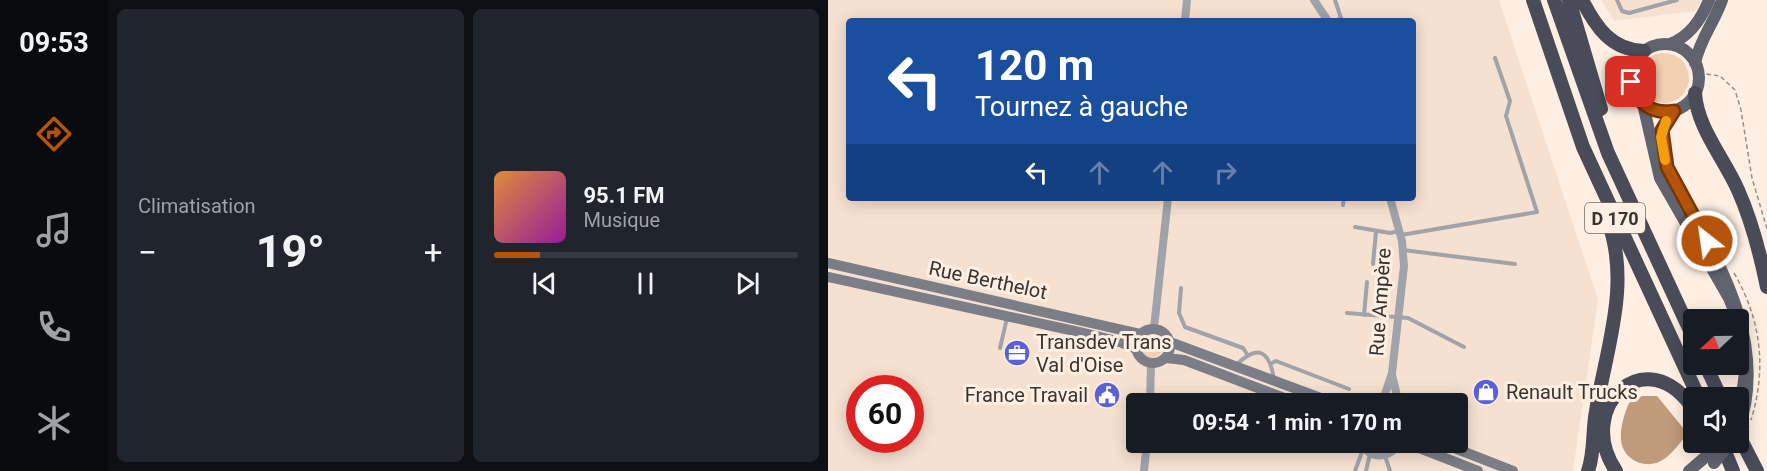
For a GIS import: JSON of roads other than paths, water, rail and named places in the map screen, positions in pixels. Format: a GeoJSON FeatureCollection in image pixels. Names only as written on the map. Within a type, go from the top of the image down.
{"type":"FeatureCollection","features":[{"type":"Feature","properties":{"kind":"highway","name":"D 170"},"geometry":{"type":"LineString","coordinates":[[1533,0],[1583,147],[1694,387]]}},
{"type":"Feature","properties":{"kind":"highway","name":"D 170"},"geometry":{"type":"LineString","coordinates":[[1554,0],[1593,116],[1683,315]]}},
{"type":"Feature","properties":{"kind":"highway"},"geometry":{"type":"LineString","coordinates":[[1569,0],[1595,93],[1626,181],[1625,190]]}},
{"type":"Feature","properties":{"kind":"highway"},"geometry":{"type":"LineString","coordinates":[[1582,0],[1602,32],[1614,42],[1625,49],[1644,51]]}},
{"type":"Feature","properties":{"kind":"highway"},"geometry":{"type":"LineString","coordinates":[[1695,93],[1700,118],[1738,189],[1757,239],[1767,287]]}},
{"type":"Feature","properties":{"kind":"highway"},"geometry":{"type":"LineString","coordinates":[[1583,147],[1584,161],[1611,228],[1618,274],[1616,305],[1603,366],[1588,471]]}},
{"type":"Feature","properties":{"kind":"highway"},"geometry":{"type":"LineString","coordinates":[[1616,471],[1609,462],[1603,432],[1605,411],[1610,398],[1621,388],[1638,379],[1650,379],[1668,384],[1683,397]]}},
{"type":"Feature","properties":{"kind":"highway"},"geometry":{"type":"LineString","coordinates":[[1725,453],[1732,468]]}},
{"type":"Feature","properties":{"kind":"highway"},"geometry":{"type":"LineString","coordinates":[[1748,453],[1757,471]]}},
{"type":"Feature","properties":{"kind":"highway"},"geometry":{"type":"LineString","coordinates":[[1711,457],[1722,458],[1732,468]]}},
{"type":"Feature","properties":{"kind":"main road"},"geometry":{"type":"LineString","coordinates":[[1709,0],[1697,24],[1680,40],[1670,44],[1656,45],[1644,51],[1634,63],[1631,78],[1633,91],[1643,104],[1656,111],[1674,111],[1685,105],[1695,93],[1701,40],[1711,26],[1722,0]]}},
{"type":"Feature","properties":{"kind":"main road"},"geometry":{"type":"LineString","coordinates":[[1670,44],[1683,49],[1697,68]]}},
{"type":"Feature","properties":{"kind":"main road"},"geometry":{"type":"LineString","coordinates":[[1643,104],[1660,178],[1734,309]]}},
{"type":"Feature","properties":{"kind":"main road"},"geometry":{"type":"LineString","coordinates":[[1674,111],[1662,130],[1667,167],[1679,194],[1736,289],[1753,333],[1755,380],[1749,404]]}},
{"type":"Feature","properties":{"kind":"main road","name":"Rue Berthelot"},"geometry":{"type":"LineString","coordinates":[[828,263],[1140,334]]}},
{"type":"Feature","properties":{"kind":"main road","name":"Rue Berthelot"},"geometry":{"type":"LineString","coordinates":[[828,277],[1117,341],[1136,349]]}},
{"type":"Feature","properties":{"kind":"main road"},"geometry":{"type":"LineString","coordinates":[[1271,393],[1184,360],[1166,358],[1151,363],[1140,358],[1136,349],[1140,334],[1154,328],[1162,331],[1170,342],[1309,393]]}},
{"type":"Feature","properties":{"kind":"main road"},"geometry":{"type":"LineString","coordinates":[[1166,358],[1170,350],[1170,342]]}},
{"type":"Feature","properties":{"kind":"main road"},"geometry":{"type":"LineString","coordinates":[[1431,453],[1478,471]]}},
{"type":"Feature","properties":{"kind":"main road"},"geometry":{"type":"LineString","coordinates":[[1467,453],[1514,471]]}},
{"type":"Feature","properties":{"kind":"main road"},"geometry":{"type":"LineString","coordinates":[[1689,471],[1711,457]]}},
{"type":"Feature","properties":{"kind":"street"},"geometry":{"type":"LineString","coordinates":[[1185,18],[1187,0]]}},
{"type":"Feature","properties":{"kind":"street"},"geometry":{"type":"LineString","coordinates":[[1314,0],[1326,18]]}},
{"type":"Feature","properties":{"kind":"street"},"geometry":{"type":"LineString","coordinates":[[1154,328],[1168,201]]}},
{"type":"Feature","properties":{"kind":"street","name":"Rue Ampère"},"geometry":{"type":"LineString","coordinates":[[1385,393],[1392,373],[1402,250],[1400,233],[1390,201]]}},
{"type":"Feature","properties":{"kind":"street"},"geometry":{"type":"LineString","coordinates":[[1150,393],[1151,363]]}},
{"type":"Feature","properties":{"kind":"street","name":"Rue Ampère"},"geometry":{"type":"LineString","coordinates":[[1392,373],[1397,393]]}},
{"type":"Feature","properties":{"kind":"street"},"geometry":{"type":"LineString","coordinates":[[1144,471],[1146,453]]}},
{"type":"Feature","properties":{"kind":"street"},"geometry":{"type":"LineString","coordinates":[[1378,453],[1385,456],[1389,453]]}},
{"type":"Feature","properties":{"kind":"lane"},"geometry":{"type":"LineString","coordinates":[[1335,0],[1341,18]]}},
{"type":"Feature","properties":{"kind":"lane"},"geometry":{"type":"LineString","coordinates":[[1617,0],[1622,11],[1629,13],[1677,0]]}},
{"type":"Feature","properties":{"kind":"lane"},"geometry":{"type":"LineString","coordinates":[[1355,227],[1400,233],[1537,212],[1506,116],[1510,101],[1495,58]]}},
{"type":"Feature","properties":{"kind":"lane"},"geometry":{"type":"LineString","coordinates":[[1343,205],[1344,201]]}},
{"type":"Feature","properties":{"kind":"lane"},"geometry":{"type":"LineString","coordinates":[[1373,264],[1376,231]]}},
{"type":"Feature","properties":{"kind":"lane"},"geometry":{"type":"LineString","coordinates":[[1402,250],[1412,249],[1515,264]]}},
{"type":"Feature","properties":{"kind":"lane"},"geometry":{"type":"LineString","coordinates":[[1364,315],[1368,282]]}},
{"type":"Feature","properties":{"kind":"lane"},"geometry":{"type":"LineString","coordinates":[[1181,288],[1179,313],[1185,327],[1243,348],[1247,354]]}},
{"type":"Feature","properties":{"kind":"lane"},"geometry":{"type":"LineString","coordinates":[[1347,313],[1398,317],[1424,325],[1464,347]]}},
{"type":"Feature","properties":{"kind":"lane"},"geometry":{"type":"LineString","coordinates":[[1000,348],[1008,317]]}},
{"type":"Feature","properties":{"kind":"lane"},"geometry":{"type":"LineString","coordinates":[[1236,365],[1247,354],[1256,351],[1265,354],[1272,363],[1274,379]]}},
{"type":"Feature","properties":{"kind":"lane"},"geometry":{"type":"LineString","coordinates":[[1272,363],[1276,361],[1349,389]]}},
{"type":"Feature","properties":{"kind":"lane"},"geometry":{"type":"LineString","coordinates":[[1355,471],[1362,453]]}},
{"type":"Feature","properties":{"kind":"lane"},"geometry":{"type":"LineString","coordinates":[[1364,453],[1366,471]]}},
{"type":"Feature","properties":{"kind":"lane"},"geometry":{"type":"LineString","coordinates":[[1385,456],[1390,471]]}},
{"type":"Feature","properties":{"kind":"place","name":"Transdev Trans Val d'Oise"},"geometry":{"type":"Point","coordinates":[1017,353]}},
{"type":"Feature","properties":{"kind":"place","name":"Renault Trucks"},"geometry":{"type":"Point","coordinates":[1486,392]}},
{"type":"Feature","properties":{"kind":"place","name":"France Travail"},"geometry":{"type":"Point","coordinates":[1107,395]}}]}
